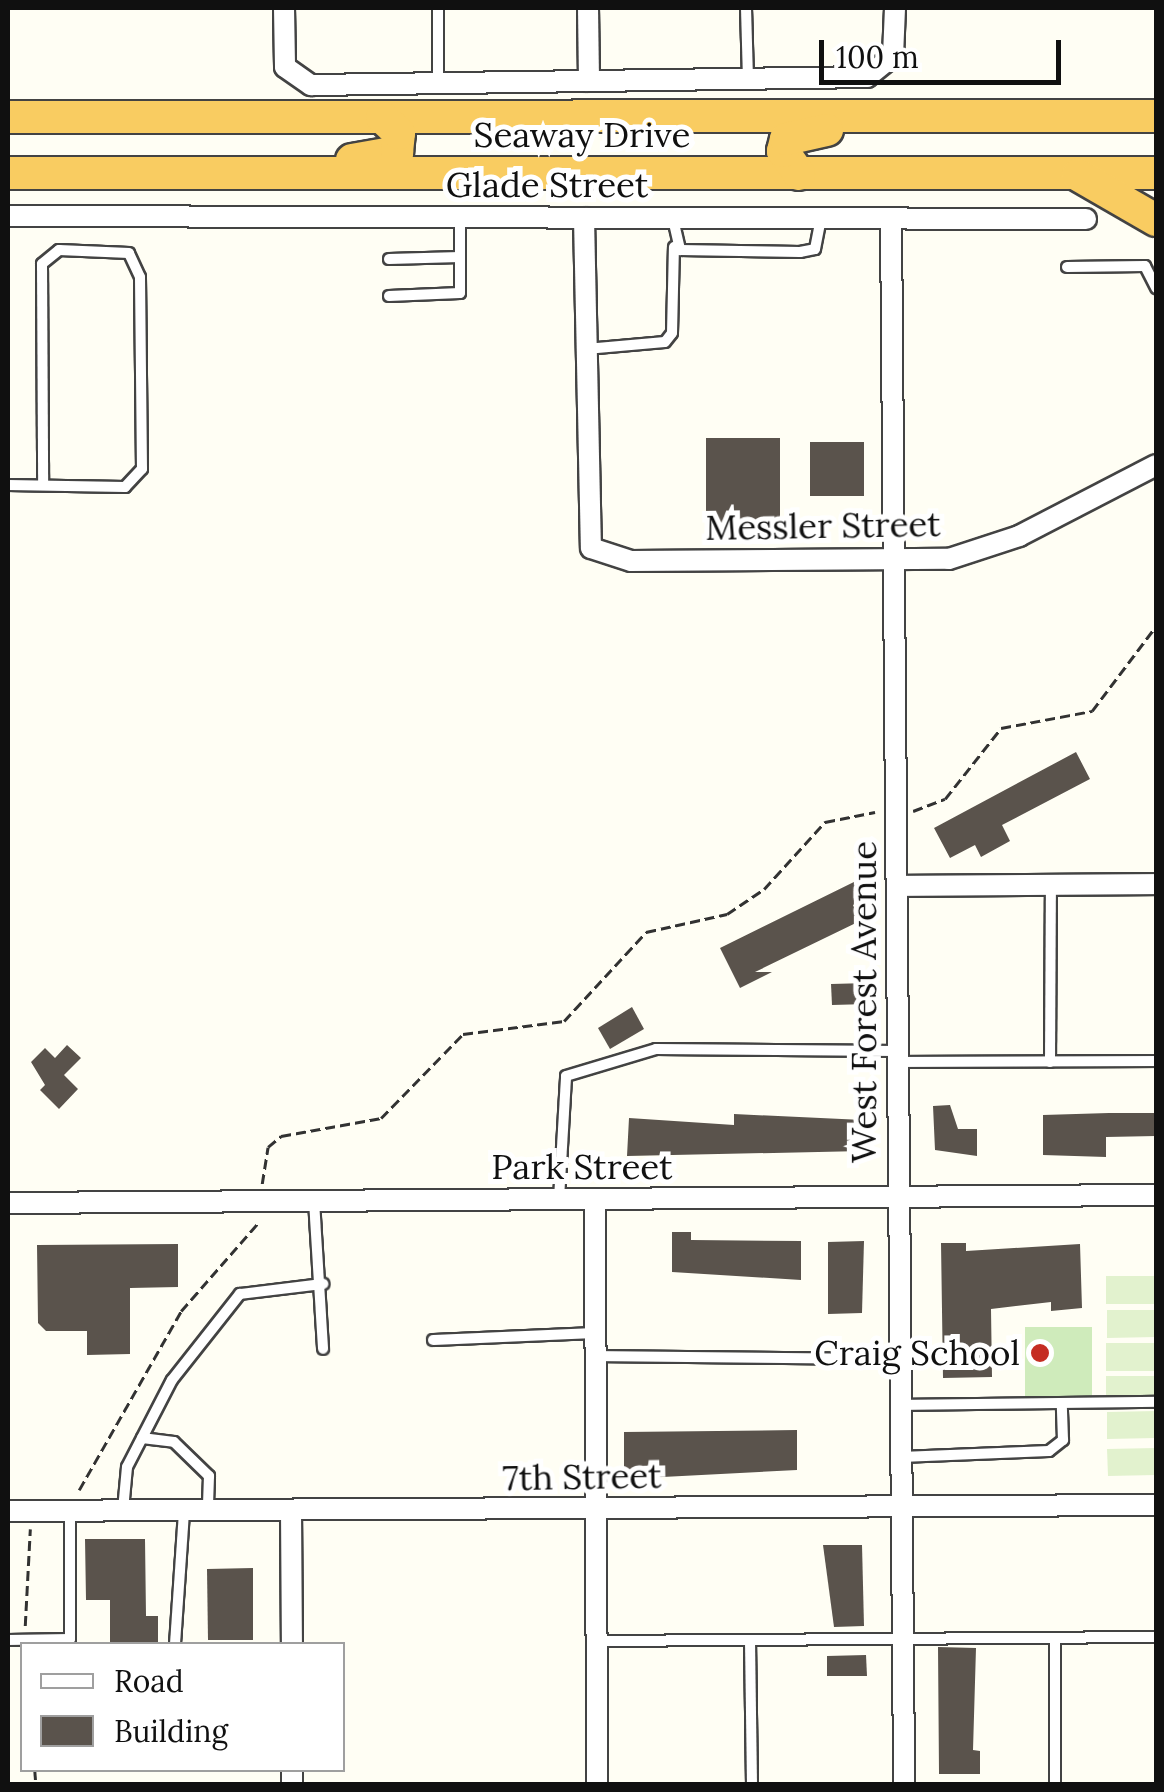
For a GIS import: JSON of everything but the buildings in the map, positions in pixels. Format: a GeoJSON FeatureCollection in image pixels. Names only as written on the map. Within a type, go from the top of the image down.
{"type":"FeatureCollection","features":[{"type":"Feature","properties":{"kind":"highway","name":"Seaway Drive"},"geometry":{"type":"LineString","coordinates":[[8,116],[1155,116]]}},
{"type":"Feature","properties":{"kind":"highway"},"geometry":{"type":"LineString","coordinates":[[798,174],[783,151],[796,131],[1130,128],[1155,116]]}},
{"type":"Feature","properties":{"kind":"highway"},"geometry":{"type":"LineString","coordinates":[[16,174],[51,160],[381,160],[397,152],[400,139],[382,117]]}},
{"type":"Feature","properties":{"kind":"highway","name":"Seaway Drive"},"geometry":{"type":"LineString","coordinates":[[16,174],[1156,173]]}},
{"type":"Feature","properties":{"kind":"highway"},"geometry":{"type":"LineString","coordinates":[[1078,175],[1156,220]]}},
{"type":"Feature","properties":{"kind":"street"},"geometry":{"type":"LineString","coordinates":[[284,8],[287,74],[311,85],[867,78],[884,70],[894,56],[895,8]]}},
{"type":"Feature","properties":{"kind":"street"},"geometry":{"type":"LineString","coordinates":[[588,8],[588,81]]}},
{"type":"Feature","properties":{"kind":"street","name":"Glade Street"},"geometry":{"type":"LineString","coordinates":[[8,216],[1086,220]]}},
{"type":"Feature","properties":{"kind":"street"},"geometry":{"type":"LineString","coordinates":[[584,218],[586,348]]}},
{"type":"Feature","properties":{"kind":"street","name":"West Forest Avenue"},"geometry":{"type":"LineString","coordinates":[[891,220],[898,812],[896,1198],[904,1784]]}},
{"type":"Feature","properties":{"kind":"street","name":"Messler Street"},"geometry":{"type":"LineString","coordinates":[[586,348],[591,548],[631,562],[893,560],[974,553],[1156,465]]}},
{"type":"Feature","properties":{"kind":"street"},"geometry":{"type":"LineString","coordinates":[[897,886],[1156,884]]}},
{"type":"Feature","properties":{"kind":"street","name":"Park Street"},"geometry":{"type":"LineString","coordinates":[[8,1204],[261,1199],[314,1202],[1156,1196]]}},
{"type":"Feature","properties":{"kind":"street"},"geometry":{"type":"LineString","coordinates":[[595,1199],[598,1784]]}},
{"type":"Feature","properties":{"kind":"street","name":"7th Street"},"geometry":{"type":"LineString","coordinates":[[8,1511],[30,1511],[73,1501],[123,1510],[1156,1505]]}},
{"type":"Feature","properties":{"kind":"street"},"geometry":{"type":"LineString","coordinates":[[291,1510],[292,1642]]}},
{"type":"Feature","properties":{"kind":"lane"},"geometry":{"type":"LineString","coordinates":[[438,8],[438,83]]}},
{"type":"Feature","properties":{"kind":"lane"},"geometry":{"type":"LineString","coordinates":[[746,8],[748,79]]}},
{"type":"Feature","properties":{"kind":"lane"},"geometry":{"type":"LineString","coordinates":[[389,296],[460,292],[460,218]]}},
{"type":"Feature","properties":{"kind":"lane"},"geometry":{"type":"LineString","coordinates":[[586,348],[665,342],[672,333],[673,218]]}},
{"type":"Feature","properties":{"kind":"lane"},"geometry":{"type":"LineString","coordinates":[[674,247],[816,250],[820,219]]}},
{"type":"Feature","properties":{"kind":"lane"},"geometry":{"type":"LineString","coordinates":[[8,485],[125,487],[142,469],[140,277],[129,253],[60,250],[42,264],[44,485]]}},
{"type":"Feature","properties":{"kind":"lane"},"geometry":{"type":"LineString","coordinates":[[389,260],[460,257]]}},
{"type":"Feature","properties":{"kind":"lane"},"geometry":{"type":"LineString","coordinates":[[1067,268],[1145,266],[1156,288]]}},
{"type":"Feature","properties":{"kind":"lane"},"geometry":{"type":"LineString","coordinates":[[1050,1062],[1051,885]]}},
{"type":"Feature","properties":{"kind":"lane"},"geometry":{"type":"LineString","coordinates":[[560,1199],[566,1076],[656,1049],[1156,1062]]}},
{"type":"Feature","properties":{"kind":"lane"},"geometry":{"type":"LineString","coordinates":[[314,1202],[323,1284],[323,1349]]}},
{"type":"Feature","properties":{"kind":"lane"},"geometry":{"type":"LineString","coordinates":[[123,1510],[127,1467],[142,1438],[193,1348],[240,1294],[323,1284]]}},
{"type":"Feature","properties":{"kind":"lane"},"geometry":{"type":"LineString","coordinates":[[433,1340],[596,1333]]}},
{"type":"Feature","properties":{"kind":"lane"},"geometry":{"type":"LineString","coordinates":[[596,1356],[900,1358]]}},
{"type":"Feature","properties":{"kind":"lane"},"geometry":{"type":"LineString","coordinates":[[900,1405],[1156,1402]]}},
{"type":"Feature","properties":{"kind":"lane"},"geometry":{"type":"LineString","coordinates":[[901,1457],[1050,1451],[1063,1440],[1062,1404]]}},
{"type":"Feature","properties":{"kind":"lane"},"geometry":{"type":"LineString","coordinates":[[142,1438],[174,1442],[209,1476],[208,1510]]}},
{"type":"Feature","properties":{"kind":"lane"},"geometry":{"type":"LineString","coordinates":[[8,1640],[72,1642],[73,1501]]}},
{"type":"Feature","properties":{"kind":"lane"},"geometry":{"type":"LineString","coordinates":[[175,1642],[184,1510]]}},
{"type":"Feature","properties":{"kind":"lane"},"geometry":{"type":"LineString","coordinates":[[597,1641],[1156,1637]]}},
{"type":"Feature","properties":{"kind":"lane"},"geometry":{"type":"LineString","coordinates":[[1055,1638],[1055,1784]]}},
{"type":"Feature","properties":{"kind":"lane"},"geometry":{"type":"LineString","coordinates":[[750,1641],[752,1784]]}},
{"type":"Feature","properties":{"kind":"path"},"geometry":{"type":"LineString","coordinates":[[73,1501],[181,1311],[258,1226],[262,1163],[282,1136],[381,1118],[463,1034],[564,1021],[646,932],[744,904],[825,822],[898,812],[946,799],[1001,728],[1092,712],[1156,626]]}},
{"type":"Feature","properties":{"kind":"path"},"geometry":{"type":"LineString","coordinates":[[26,1639],[30,1511]]}},
{"type":"Feature","properties":{"kind":"green space"},"geometry":{"type":"Polygon","coordinates":[[[1106,1276],[1156,1276],[1156,1304],[1106,1304],[1106,1276]]]}},
{"type":"Feature","properties":{"kind":"green space"},"geometry":{"type":"Polygon","coordinates":[[[1107,1310],[1156,1310],[1156,1337],[1107,1338],[1107,1310]]]}},
{"type":"Feature","properties":{"kind":"green space"},"geometry":{"type":"Polygon","coordinates":[[[1025,1327],[1092,1327],[1092,1398],[1025,1398],[1025,1327]]]}},
{"type":"Feature","properties":{"kind":"green space"},"geometry":{"type":"Polygon","coordinates":[[[1106,1343],[1156,1343],[1156,1371],[1106,1371],[1106,1343]]]}},
{"type":"Feature","properties":{"kind":"green space"},"geometry":{"type":"Polygon","coordinates":[[[1106,1376],[1156,1376],[1156,1404],[1106,1404],[1106,1376]]]}},
{"type":"Feature","properties":{"kind":"green space"},"geometry":{"type":"Polygon","coordinates":[[[1156,1411],[1156,1438],[1107,1439],[1107,1412],[1156,1411]]]}},
{"type":"Feature","properties":{"kind":"green space"},"geometry":{"type":"Polygon","coordinates":[[[1156,1448],[1156,1475],[1108,1476],[1107,1449],[1156,1448]]]}},
{"type":"Feature","properties":{"kind":"place","name":"Craig School"},"geometry":{"type":"Point","coordinates":[1040,1353]}}]}
